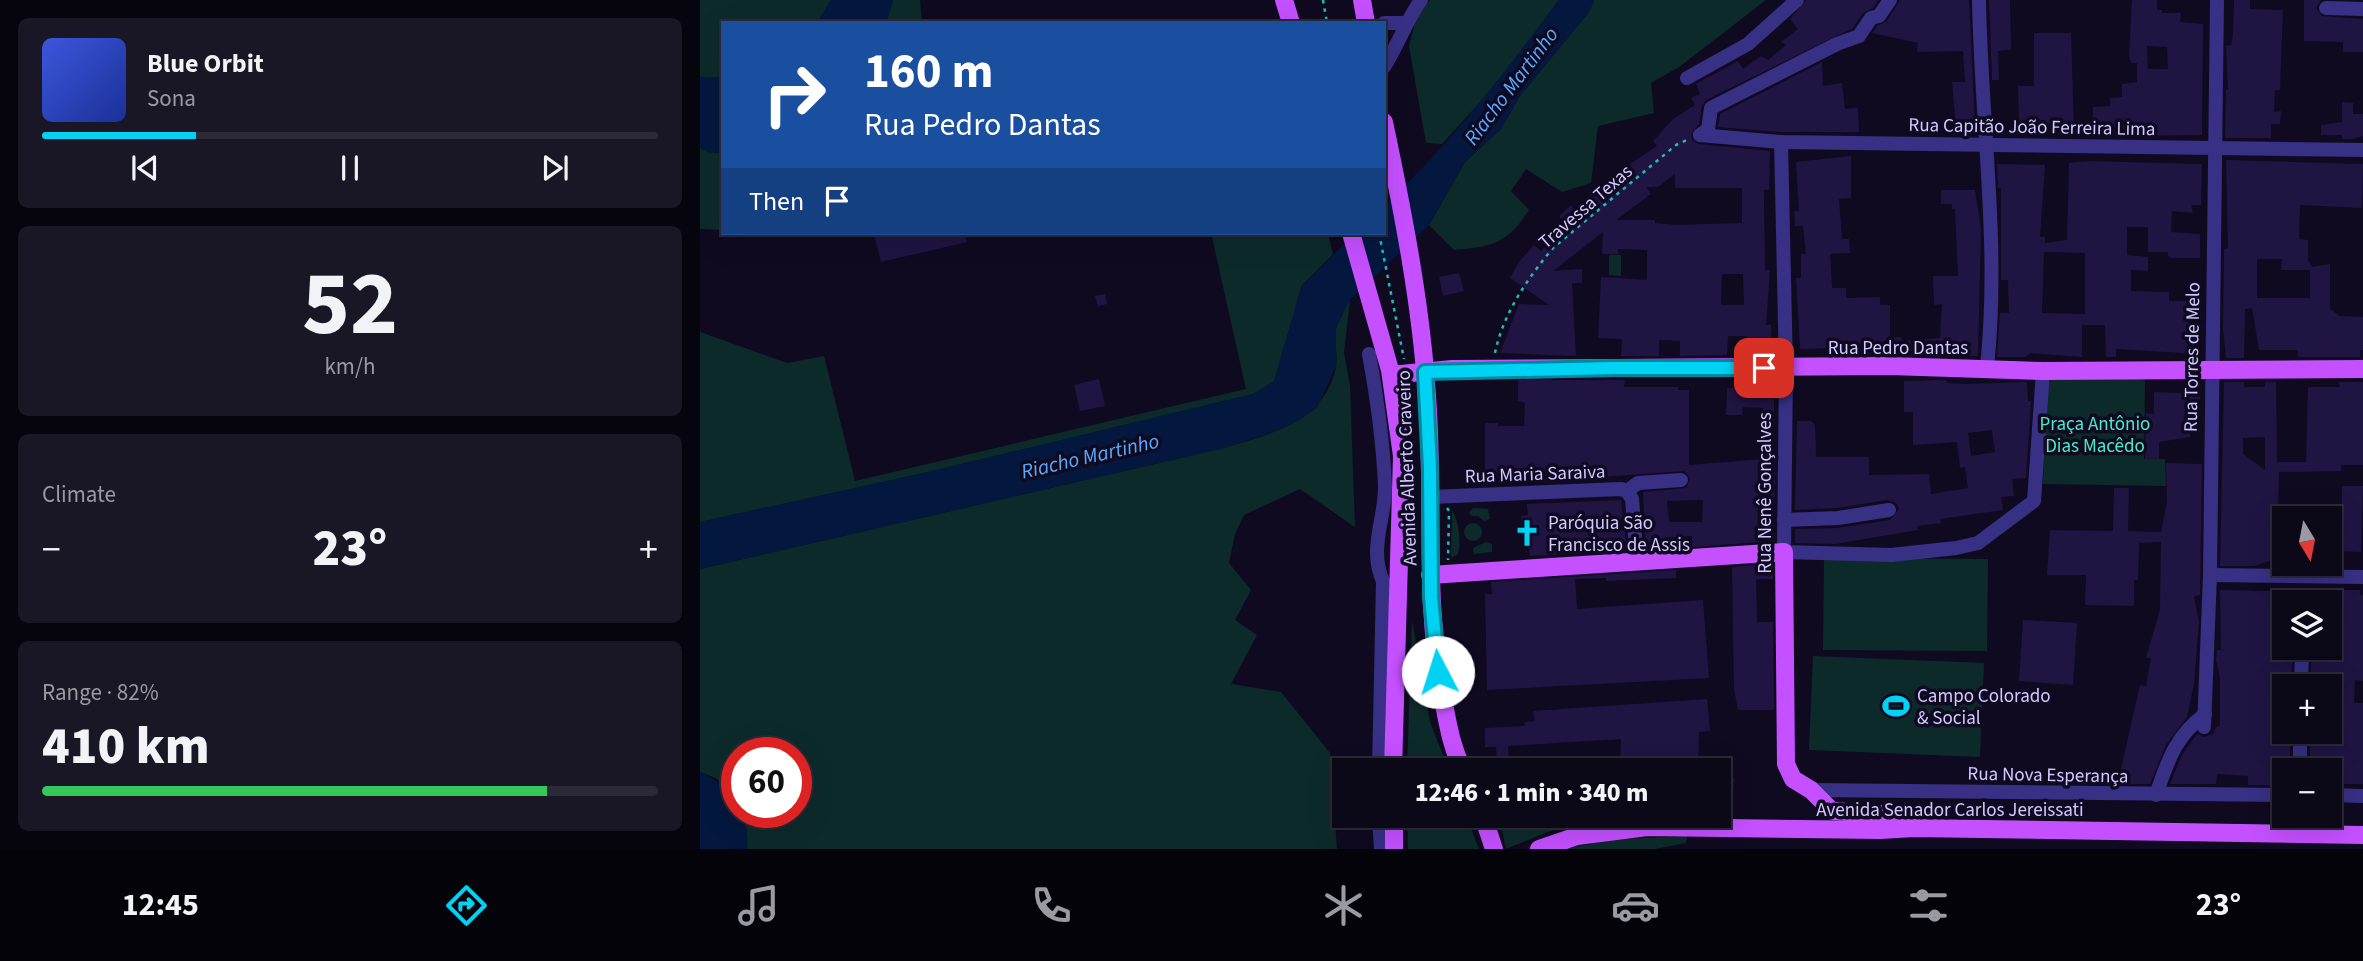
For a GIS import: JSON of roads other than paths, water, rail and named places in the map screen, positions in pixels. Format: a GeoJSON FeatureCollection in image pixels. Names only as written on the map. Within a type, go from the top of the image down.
{"type":"FeatureCollection","features":[{"type":"Feature","properties":{"kind":"main road"},"geometry":{"type":"LineString","coordinates":[[1284,0],[1290,21]]}},
{"type":"Feature","properties":{"kind":"main road","name":"Avenida Alberto Craveiro"},"geometry":{"type":"LineString","coordinates":[[1386,132],[1408,249],[1425,372],[1437,501],[1430,575],[1438,672],[1451,745],[1457,758]]}},
{"type":"Feature","properties":{"kind":"main road","name":"Avenida Alberto Craveiro"},"geometry":{"type":"LineString","coordinates":[[1352,235],[1391,375],[1402,456],[1393,758]]}},
{"type":"Feature","properties":{"kind":"main road","name":"Rua Pedro Dantas"},"geometry":{"type":"LineString","coordinates":[[1391,375],[1613,368],[1986,367],[2043,372],[2210,368],[2363,369]]}},
{"type":"Feature","properties":{"kind":"main road"},"geometry":{"type":"LineString","coordinates":[[1430,575],[1784,552]]}},
{"type":"Feature","properties":{"kind":"main road","name":"Rua Nenê Gonçalves"},"geometry":{"type":"LineString","coordinates":[[1784,552],[1786,764],[1793,779],[1811,790],[1832,811],[1898,815],[1914,828]]}},
{"type":"Feature","properties":{"kind":"main road"},"geometry":{"type":"LineString","coordinates":[[1394,828],[1394,849]]}},
{"type":"Feature","properties":{"kind":"main road"},"geometry":{"type":"LineString","coordinates":[[1487,828],[1494,849]]}},
{"type":"Feature","properties":{"kind":"main road","name":"Avenida Senador Carlos Jereissati"},"geometry":{"type":"LineString","coordinates":[[1539,849],[1577,836],[1620,830],[1711,828],[1880,831],[1914,828],[2363,835]]}},
{"type":"Feature","properties":{"kind":"street"},"geometry":{"type":"LineString","coordinates":[[1386,64],[1398,43],[1405,23],[1421,0]]}},
{"type":"Feature","properties":{"kind":"street"},"geometry":{"type":"LineString","coordinates":[[1687,78],[1748,44],[1797,0]]}},
{"type":"Feature","properties":{"kind":"street","name":"Rua Capitão João Ferreira Lima"},"geometry":{"type":"LineString","coordinates":[[1890,0],[1879,16],[1871,18],[1859,36],[1837,44],[1712,108],[1708,129],[1700,135],[1781,142],[2363,150]]}},
{"type":"Feature","properties":{"kind":"street"},"geometry":{"type":"LineString","coordinates":[[1979,0],[1984,144],[1994,263],[1986,367]]}},
{"type":"Feature","properties":{"kind":"street","name":"Rua Torres de Melo"},"geometry":{"type":"LineString","coordinates":[[2156,795],[2173,748],[2186,729],[2205,721],[2210,575],[2210,368],[2217,0]]}},
{"type":"Feature","properties":{"kind":"street"},"geometry":{"type":"LineString","coordinates":[[2326,8],[2363,9]]}},
{"type":"Feature","properties":{"kind":"street"},"geometry":{"type":"LineString","coordinates":[[1386,23],[1405,23]]}},
{"type":"Feature","properties":{"kind":"street","name":"Rua Nenê Gonçalves"},"geometry":{"type":"LineString","coordinates":[[1781,142],[1786,369],[1784,552]]}},
{"type":"Feature","properties":{"kind":"street"},"geometry":{"type":"LineString","coordinates":[[1369,354],[1379,406],[1385,488],[1377,531],[1377,568],[1383,581],[1379,758]]}},
{"type":"Feature","properties":{"kind":"street"},"geometry":{"type":"LineString","coordinates":[[1784,552],[1891,555],[1978,543],[2034,501],[2043,372]]}},
{"type":"Feature","properties":{"kind":"street","name":"Rua Maria Saraiva"},"geometry":{"type":"LineString","coordinates":[[1437,501],[1621,489],[1627,491],[1638,483],[1681,480]]}},
{"type":"Feature","properties":{"kind":"street"},"geometry":{"type":"LineString","coordinates":[[1627,491],[1632,499],[1637,561]]}},
{"type":"Feature","properties":{"kind":"street"},"geometry":{"type":"LineString","coordinates":[[1784,520],[1838,518],[1889,510]]}},
{"type":"Feature","properties":{"kind":"street"},"geometry":{"type":"LineString","coordinates":[[2210,575],[2363,577]]}},
{"type":"Feature","properties":{"kind":"street","name":"Rua Nova Esperança"},"geometry":{"type":"LineString","coordinates":[[1811,790],[2272,795]]}},
{"type":"Feature","properties":{"kind":"street"},"geometry":{"type":"LineString","coordinates":[[2342,795],[2363,796]]}},
{"type":"Feature","properties":{"kind":"street"},"geometry":{"type":"LineString","coordinates":[[1380,828],[1381,849]]}},
{"type":"Feature","properties":{"kind":"water"},"geometry":{"type":"Polygon","coordinates":[[[831,0],[893,0],[887,21],[818,21],[831,0]]]}},
{"type":"Feature","properties":{"kind":"water","name":"Riacho Martinho"},"geometry":{"type":"Polygon","coordinates":[[[1559,0],[1594,0],[1589,12],[1519,97],[1501,129],[1465,162],[1429,225],[1350,300],[1336,328],[1336,366],[1317,408],[1298,421],[1220,449],[700,569],[700,522],[928,472],[1253,394],[1274,381],[1302,285],[1354,235],[1386,235],[1386,204],[1432,158],[1559,0]]]}},
{"type":"Feature","properties":{"kind":"water"},"geometry":{"type":"Polygon","coordinates":[[[700,77],[721,77],[721,153],[700,148],[700,77]]]}},
{"type":"Feature","properties":{"kind":"water"},"geometry":{"type":"Polygon","coordinates":[[[700,772],[721,785],[721,828],[746,828],[747,849],[700,849],[700,772]]]}},
{"type":"Feature","properties":{"kind":"place","name":"Paróquia São Francisco de Assis"},"geometry":{"type":"Point","coordinates":[1527,533]}},
{"type":"Feature","properties":{"kind":"place","name":"Campo Colorado & Social"},"geometry":{"type":"Point","coordinates":[1896,706]}},
{"type":"Feature","properties":{"kind":"park label","name":"Praça Antônio Dias Macêdo"},"geometry":{"type":"Point","coordinates":[2095,434]}}]}
